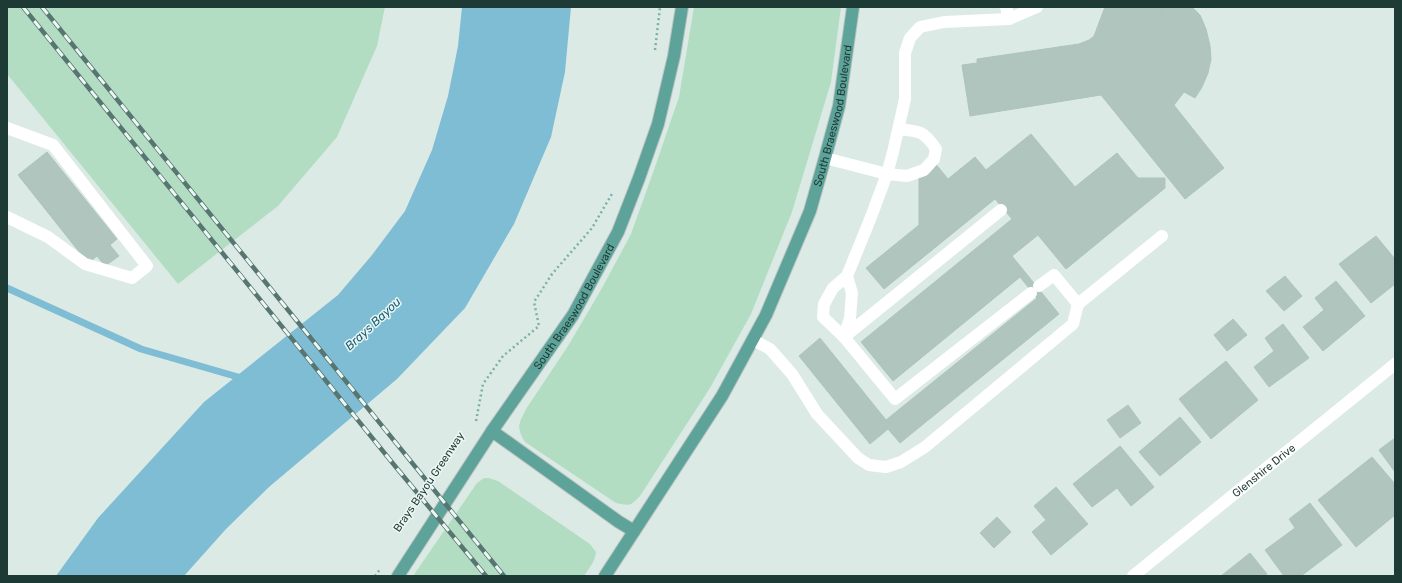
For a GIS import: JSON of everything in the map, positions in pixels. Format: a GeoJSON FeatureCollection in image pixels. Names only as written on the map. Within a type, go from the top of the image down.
{"type":"FeatureCollection","features":[{"type":"Feature","properties":{"kind":"main road","name":"South Braeswood Boulevard"},"geometry":{"type":"LineString","coordinates":[[398,576],[492,431],[573,315],[618,232],[640,178],[658,124],[674,56],[682,7]]}},
{"type":"Feature","properties":{"kind":"main road","name":"South Braeswood Boulevard"},"geometry":{"type":"LineString","coordinates":[[605,576],[722,396],[766,315],[810,211],[840,106],[853,7]]}},
{"type":"Feature","properties":{"kind":"main road"},"geometry":{"type":"LineString","coordinates":[[492,431],[619,522],[634,531]]}},
{"type":"Feature","properties":{"kind":"street"},"geometry":{"type":"LineString","coordinates":[[1037,7],[920,27],[910,38],[905,53],[905,99],[887,174],[847,276],[833,288],[824,304],[823,317],[844,336],[895,399],[1054,275],[1078,304]]}},
{"type":"Feature","properties":{"kind":"street"},"geometry":{"type":"LineString","coordinates":[[7,128],[53,145],[147,266],[132,278],[85,264],[48,237],[7,218]]}},
{"type":"Feature","properties":{"kind":"street"},"geometry":{"type":"LineString","coordinates":[[825,158],[887,174],[907,176],[924,170],[934,159],[936,149],[928,138],[916,131],[899,128]]}},
{"type":"Feature","properties":{"kind":"street"},"geometry":{"type":"LineString","coordinates":[[844,336],[1001,210]]}},
{"type":"Feature","properties":{"kind":"street"},"geometry":{"type":"LineString","coordinates":[[753,340],[770,349],[792,374],[817,414],[858,458],[869,464],[886,467],[901,462],[925,447],[1073,324],[1078,304],[1162,236]]}},
{"type":"Feature","properties":{"kind":"street"},"geometry":{"type":"LineString","coordinates":[[844,336],[850,318],[852,293],[847,276]]}},
{"type":"Feature","properties":{"kind":"street","name":"Glenshire Drive"},"geometry":{"type":"LineString","coordinates":[[1133,576],[1395,364]]}},
{"type":"Feature","properties":{"kind":"path"},"geometry":{"type":"LineString","coordinates":[[655,53],[660,7]]}},
{"type":"Feature","properties":{"kind":"path","name":"Brays Bayou Greenway"},"geometry":{"type":"LineString","coordinates":[[476,424],[483,384],[503,356],[539,326],[534,302],[552,274],[592,228],[616,185]]}},
{"type":"Feature","properties":{"kind":"green space"},"geometry":{"type":"Polygon","coordinates":[[[7,7],[385,7],[377,46],[337,137],[278,206],[178,284],[7,74],[7,7]]]}},
{"type":"Feature","properties":{"kind":"green space"},"geometry":{"type":"Polygon","coordinates":[[[694,7],[841,7],[831,82],[792,212],[751,314],[710,388],[640,496],[634,502],[624,505],[616,503],[525,442],[519,426],[526,409],[568,346],[631,234],[679,97],[694,7]]]}},
{"type":"Feature","properties":{"kind":"green space"},"geometry":{"type":"Polygon","coordinates":[[[484,478],[498,481],[590,544],[596,552],[592,565],[584,576],[413,576],[477,483],[484,478]]]}},
{"type":"Feature","properties":{"kind":"water","name":"Brays Bayou"},"geometry":{"type":"Polygon","coordinates":[[[462,7],[571,7],[565,72],[551,137],[514,224],[465,308],[397,379],[269,487],[226,529],[184,576],[56,576],[98,518],[204,402],[338,295],[372,255],[405,211],[432,150],[448,96],[458,46],[462,7]]]}},
{"type":"Feature","properties":{"kind":"building"},"geometry":{"type":"Polygon","coordinates":[[[1105,7],[1163,7],[1142,65],[1224,168],[1185,199],[1101,95],[970,116],[962,65],[977,63],[977,59],[1079,44],[1089,40],[1094,36],[1105,7]]]}},
{"type":"Feature","properties":{"kind":"building"},"geometry":{"type":"Polygon","coordinates":[[[1163,7],[1192,7],[1200,15],[1206,29],[1210,46],[1211,59],[1208,73],[1202,87],[1195,98],[1184,92],[1174,105],[1142,65],[1163,7]]]}},
{"type":"Feature","properties":{"kind":"building"},"geometry":{"type":"Polygon","coordinates":[[[1031,134],[1075,187],[1117,153],[1138,178],[1165,178],[1165,188],[1066,269],[1038,235],[1012,256],[1059,314],[900,443],[888,429],[870,444],[799,356],[820,338],[886,420],[1037,298],[1020,277],[893,381],[861,342],[1012,219],[995,199],[884,289],[866,268],[919,225],[919,175],[934,162],[948,179],[975,157],[986,170],[1031,134]]]}},
{"type":"Feature","properties":{"kind":"building"},"geometry":{"type":"Polygon","coordinates":[[[47,152],[117,239],[110,245],[119,256],[105,266],[97,256],[88,263],[18,175],[47,152]]]}},
{"type":"Feature","properties":{"kind":"building"},"geometry":{"type":"Polygon","coordinates":[[[1376,236],[1395,259],[1395,284],[1371,303],[1339,264],[1376,236]]]}},
{"type":"Feature","properties":{"kind":"building"},"geometry":{"type":"Polygon","coordinates":[[[1285,276],[1302,296],[1284,311],[1266,291],[1285,276]]]}},
{"type":"Feature","properties":{"kind":"building"},"geometry":{"type":"Polygon","coordinates":[[[1336,281],[1365,316],[1323,351],[1303,327],[1324,310],[1315,298],[1336,281]]]}},
{"type":"Feature","properties":{"kind":"building"},"geometry":{"type":"Polygon","coordinates":[[[1233,319],[1247,335],[1227,351],[1214,335],[1233,319]]]}},
{"type":"Feature","properties":{"kind":"building"},"geometry":{"type":"Polygon","coordinates":[[[1283,324],[1309,358],[1269,387],[1254,367],[1274,351],[1265,338],[1283,324]]]}},
{"type":"Feature","properties":{"kind":"building"},"geometry":{"type":"Polygon","coordinates":[[[1226,361],[1258,400],[1211,439],[1179,399],[1226,361]]]}},
{"type":"Feature","properties":{"kind":"building"},"geometry":{"type":"Polygon","coordinates":[[[1128,405],[1141,423],[1120,438],[1107,420],[1128,405]]]}},
{"type":"Feature","properties":{"kind":"building"},"geometry":{"type":"Polygon","coordinates":[[[1180,417],[1201,442],[1160,476],[1139,452],[1180,417]]]}},
{"type":"Feature","properties":{"kind":"building"},"geometry":{"type":"Polygon","coordinates":[[[1395,438],[1395,472],[1379,450],[1395,438]]]}},
{"type":"Feature","properties":{"kind":"building"},"geometry":{"type":"Polygon","coordinates":[[[1120,446],[1154,487],[1131,506],[1117,488],[1092,507],[1073,484],[1120,446]]]}},
{"type":"Feature","properties":{"kind":"building"},"geometry":{"type":"Polygon","coordinates":[[[1372,457],[1395,484],[1395,515],[1356,547],[1318,500],[1372,457]]]}},
{"type":"Feature","properties":{"kind":"building"},"geometry":{"type":"Polygon","coordinates":[[[1056,487],[1088,524],[1051,555],[1032,532],[1046,520],[1034,506],[1056,487]]]}},
{"type":"Feature","properties":{"kind":"building"},"geometry":{"type":"Polygon","coordinates":[[[1310,503],[1342,545],[1301,576],[1284,576],[1265,550],[1295,528],[1289,519],[1310,503]]]}},
{"type":"Feature","properties":{"kind":"building"},"geometry":{"type":"Polygon","coordinates":[[[997,517],[1011,532],[994,548],[980,533],[997,517]]]}},
{"type":"Feature","properties":{"kind":"building"},"geometry":{"type":"Polygon","coordinates":[[[1250,553],[1267,574],[1263,576],[1221,576],[1250,553]]]}},
{"type":"Feature","properties":{"kind":"waterway"},"geometry":{"type":"LineString","coordinates":[[7,288],[141,349],[245,379]]}},
{"type":"Feature","properties":{"kind":"railway"},"geometry":{"type":"LineString","coordinates":[[23,7],[486,576]]}},
{"type":"Feature","properties":{"kind":"railway"},"geometry":{"type":"LineString","coordinates":[[42,7],[504,576]]}}]}
